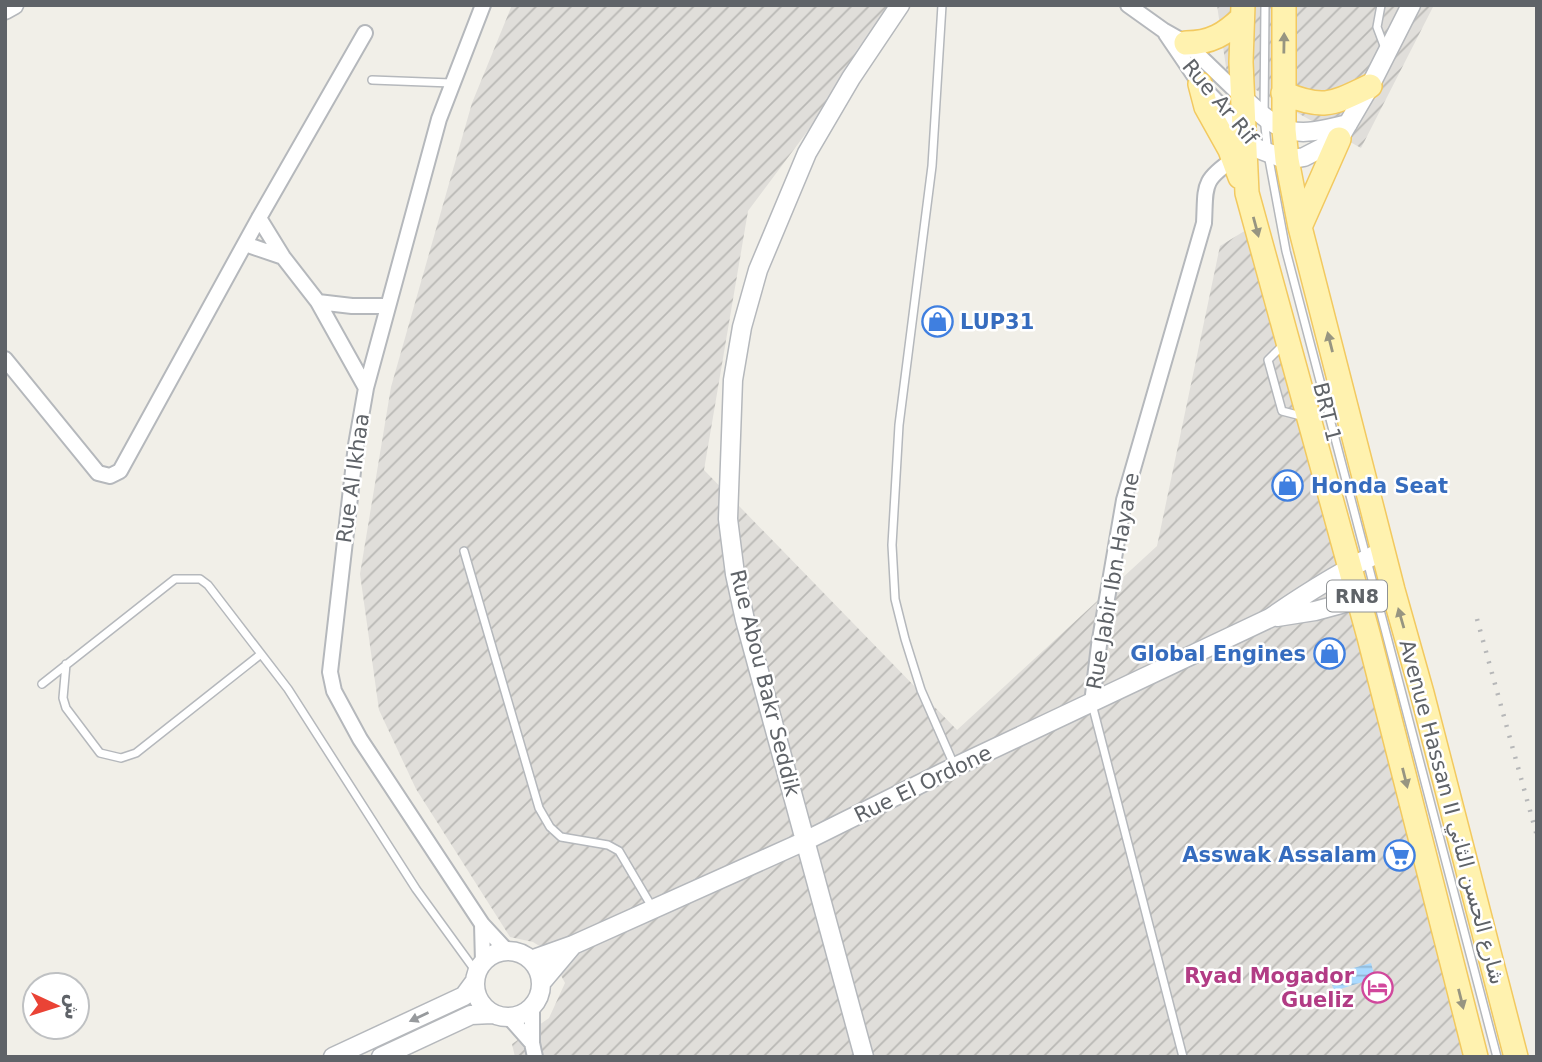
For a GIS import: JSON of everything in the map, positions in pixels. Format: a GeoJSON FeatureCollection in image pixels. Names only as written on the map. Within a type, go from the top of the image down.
{"type":"FeatureCollection","features":[{"type":"Feature","properties":{"kind":"main road","name":"RN8"},"geometry":{"type":"LineString","coordinates":[[1278,157],[1284,130],[1284,5]]}},
{"type":"Feature","properties":{"kind":"main road","name":"RN8"},"geometry":{"type":"LineString","coordinates":[[1243,12],[1244,136]]}},
{"type":"Feature","properties":{"kind":"main road"},"geometry":{"type":"LineString","coordinates":[[1186,43],[1204,42],[1220,37],[1243,12]]}},
{"type":"Feature","properties":{"kind":"main road"},"geometry":{"type":"LineString","coordinates":[[1200,84],[1206,107],[1234,159],[1247,192]]}},
{"type":"Feature","properties":{"kind":"main road"},"geometry":{"type":"LineString","coordinates":[[1283,93],[1326,104],[1370,86]]}},
{"type":"Feature","properties":{"kind":"main road"},"geometry":{"type":"LineString","coordinates":[[1300,227],[1343,131]]}},
{"type":"Feature","properties":{"kind":"main road","name":"Avenue Hassan II شارع الحسن الثاني"},"geometry":{"type":"LineString","coordinates":[[1244,136],[1247,192],[1309,418],[1366,559],[1375,594],[1422,693],[1516,1057]]}},
{"type":"Feature","properties":{"kind":"main road","name":"Avenue Hassan II شارع الحسن الثاني"},"geometry":{"type":"LineString","coordinates":[[1278,157],[1300,227],[1366,559],[1476,1057]]}},
{"type":"Feature","properties":{"kind":"street"},"geometry":{"type":"LineString","coordinates":[[5,10],[14,5]]}},
{"type":"Feature","properties":{"kind":"street","name":"Rue Al Ikhaa"},"geometry":{"type":"LineString","coordinates":[[483,5],[452,83],[386,306],[366,388],[341,566],[331,682],[340,704],[360,738],[482,924],[507,951]]}},
{"type":"Feature","properties":{"kind":"street","name":"Rue Abou Bakr Seddik"},"geometry":{"type":"LineString","coordinates":[[864,1057],[745,620],[735,574],[728,519],[733,380],[742,327],[758,270],[801,165],[851,78],[900,5]]}},
{"type":"Feature","properties":{"kind":"street","name":"Rue Ar Rif"},"geometry":{"type":"LineString","coordinates":[[1128,5],[1186,43],[1264,117],[1284,130]]}},
{"type":"Feature","properties":{"kind":"street"},"geometry":{"type":"LineString","coordinates":[[1278,157],[1304,157],[1343,131],[1370,86],[1410,5]]}},
{"type":"Feature","properties":{"kind":"street","name":"Rue Ar Rif"},"geometry":{"type":"LineString","coordinates":[[1163,30],[1200,84],[1244,136],[1256,148],[1278,157]]}},
{"type":"Feature","properties":{"kind":"street"},"geometry":{"type":"LineString","coordinates":[[5,359],[98,473],[116,475],[365,33]]}},
{"type":"Feature","properties":{"kind":"street"},"geometry":{"type":"LineString","coordinates":[[1284,130],[1312,133],[1343,131]]}},
{"type":"Feature","properties":{"kind":"street","name":"Rue Jabir Ibn Hayane"},"geometry":{"type":"LineString","coordinates":[[1092,703],[1099,645],[1124,500],[1204,223],[1206,187],[1212,173],[1234,159]]}},
{"type":"Feature","properties":{"kind":"street"},"geometry":{"type":"LineString","coordinates":[[259,218],[283,257],[318,302],[366,388]]}},
{"type":"Feature","properties":{"kind":"street"},"geometry":{"type":"LineString","coordinates":[[245,244],[283,257]]}},
{"type":"Feature","properties":{"kind":"street"},"geometry":{"type":"LineString","coordinates":[[318,302],[386,306]]}},
{"type":"Feature","properties":{"kind":"street","name":"Rue El Ordone"},"geometry":{"type":"LineString","coordinates":[[531,960],[573,945],[805,841],[1270,618],[1300,597],[1366,559]]}},
{"type":"Feature","properties":{"kind":"street","name":"Rue El Ordone"},"geometry":{"type":"LineString","coordinates":[[1270,618],[1315,611],[1375,594]]}},
{"type":"Feature","properties":{"kind":"street"},"geometry":{"type":"LineString","coordinates":[[482,924],[477,997],[486,1009],[501,1016],[533,1050]]}},
{"type":"Feature","properties":{"kind":"street","name":"Rue El Ordone"},"geometry":{"type":"LineString","coordinates":[[541,983],[573,945]]}},
{"type":"Feature","properties":{"kind":"street"},"geometry":{"type":"LineString","coordinates":[[334,1057],[464,996],[478,972],[496,953],[519,953],[531,960],[538,970],[541,983],[539,996],[532,1007],[522,1015],[471,1015],[381,1057]]}},
{"type":"Feature","properties":{"kind":"street"},"geometry":{"type":"LineString","coordinates":[[532,1007],[533,1050]]}},
{"type":"Feature","properties":{"kind":"lane"},"geometry":{"type":"LineString","coordinates":[[942,5],[932,166],[899,425],[892,545],[895,598],[905,639],[921,690],[955,767]]}},
{"type":"Feature","properties":{"kind":"lane","name":"BRT 1"},"geometry":{"type":"LineString","coordinates":[[1265,5],[1264,117],[1278,157],[1286,251],[1366,559]]}},
{"type":"Feature","properties":{"kind":"lane"},"geometry":{"type":"LineString","coordinates":[[1381,5],[1377,27],[1387,53]]}},
{"type":"Feature","properties":{"kind":"lane"},"geometry":{"type":"LineString","coordinates":[[372,80],[452,83]]}},
{"type":"Feature","properties":{"kind":"lane"},"geometry":{"type":"LineString","coordinates":[[464,551],[540,808],[550,827],[561,837],[608,845],[619,851],[652,908]]}},
{"type":"Feature","properties":{"kind":"lane"},"geometry":{"type":"LineString","coordinates":[[42,684],[175,579],[200,579],[208,585],[295,700],[416,888],[478,972]]}},
{"type":"Feature","properties":{"kind":"lane"},"geometry":{"type":"LineString","coordinates":[[1375,594],[1497,1057]]}},
{"type":"Feature","properties":{"kind":"lane"},"geometry":{"type":"LineString","coordinates":[[66,664],[63,698],[68,713],[100,753],[121,758],[136,753],[261,654]]}},
{"type":"Feature","properties":{"kind":"lane","name":"Rue Jabir Ibn Hayane"},"geometry":{"type":"LineString","coordinates":[[1092,703],[1183,1057]]}},
{"type":"Feature","properties":{"kind":"shaded area"},"geometry":{"type":"Polygon","coordinates":[[[512,5],[898,5],[880,34],[748,211],[704,470],[957,730],[1157,546],[1220,246],[1264,219],[1481,1057],[515,1057],[512,1044],[549,1018],[565,983],[549,952],[533,942],[510,937],[416,789],[379,710],[360,574],[391,387],[472,103],[512,5]]]}},
{"type":"Feature","properties":{"kind":"shaded area"},"geometry":{"type":"Polygon","coordinates":[[[1217,5],[1434,5],[1361,148],[1227,74],[1217,5]]]}},
{"type":"Feature","properties":{"kind":"water"},"geometry":{"type":"Polygon","coordinates":[[[1371,963],[1375,978],[1334,991],[1329,975],[1371,963]]]}},
{"type":"Feature","properties":{"kind":"railway"},"geometry":{"type":"LineString","coordinates":[[1477,619],[1537,836]]}},
{"type":"Feature","properties":{"kind":"place","name":"LUP31"},"geometry":{"type":"Point","coordinates":[937,322]}},
{"type":"Feature","properties":{"kind":"place","name":"Honda Seat"},"geometry":{"type":"Point","coordinates":[1288,486]}},
{"type":"Feature","properties":{"kind":"place","name":"Global Engines"},"geometry":{"type":"Point","coordinates":[1329,654]}},
{"type":"Feature","properties":{"kind":"place","name":"Asswak Assalam"},"geometry":{"type":"Point","coordinates":[1400,855]}},
{"type":"Feature","properties":{"kind":"place","name":"Ryad Mogador Gueliz"},"geometry":{"type":"Point","coordinates":[1377,988]}}]}
